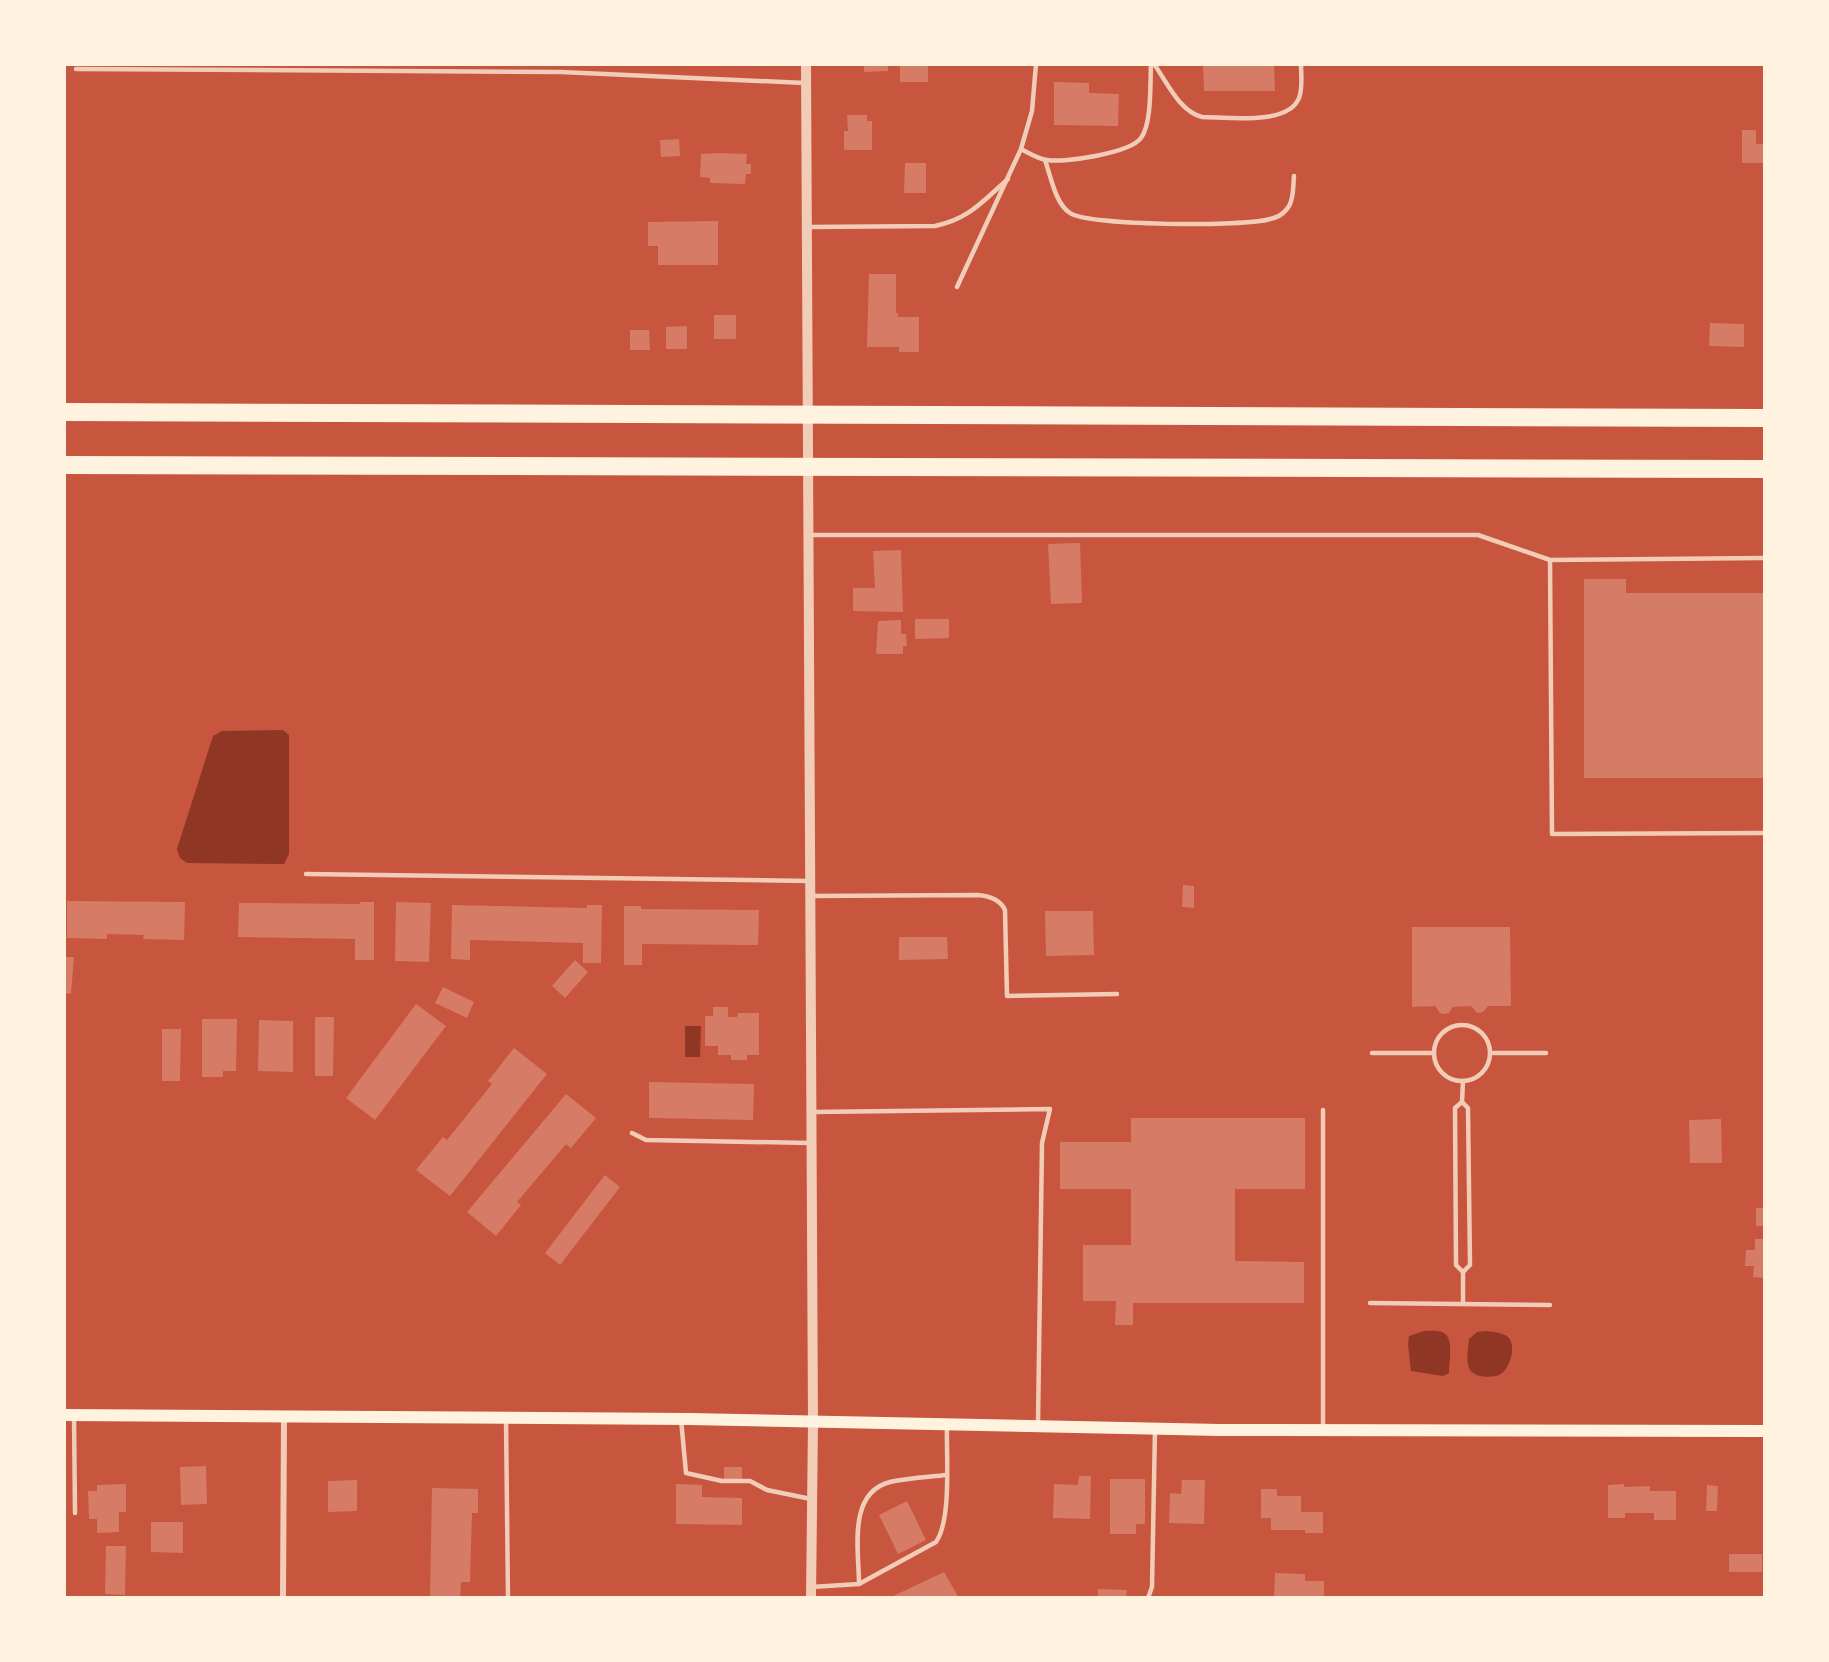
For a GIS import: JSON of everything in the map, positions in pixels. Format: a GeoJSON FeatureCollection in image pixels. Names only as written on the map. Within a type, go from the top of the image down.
{"type":"FeatureCollection","features":[{"type":"Feature","properties":{"kind":"highway"},"geometry":{"type":"LineString","coordinates":[[64,412],[1764,418]]}},
{"type":"Feature","properties":{"kind":"highway"},"geometry":{"type":"LineString","coordinates":[[64,465],[1764,469]]}},
{"type":"Feature","properties":{"kind":"main road"},"geometry":{"type":"LineString","coordinates":[[69,1415],[681,1419],[1155,1429],[1764,1431]]}},
{"type":"Feature","properties":{"kind":"street"},"geometry":{"type":"LineString","coordinates":[[806,64],[812,1592]]}},
{"type":"Feature","properties":{"kind":"street"},"geometry":{"type":"LineString","coordinates":[[283,1598],[284,1418]]}},
{"type":"Feature","properties":{"kind":"lane"},"geometry":{"type":"LineString","coordinates":[[957,287],[1010,177],[1021,149],[1032,111],[1036,64]]}},
{"type":"Feature","properties":{"kind":"lane"},"geometry":{"type":"LineString","coordinates":[[1021,149],[1045,160],[1062,161],[1111,152],[1140,139],[1146,127],[1149,110],[1152,64]]}},
{"type":"Feature","properties":{"kind":"lane"},"geometry":{"type":"LineString","coordinates":[[1152,64],[1178,99],[1193,114],[1202,117],[1269,117],[1284,113],[1299,100],[1301,64]]}},
{"type":"Feature","properties":{"kind":"lane"},"geometry":{"type":"LineString","coordinates":[[76,69],[570,73],[806,83]]}},
{"type":"Feature","properties":{"kind":"lane"},"geometry":{"type":"LineString","coordinates":[[1045,160],[1063,207],[1071,214],[1093,220],[1174,224],[1240,223],[1269,219],[1286,210],[1290,203],[1294,176]]}},
{"type":"Feature","properties":{"kind":"lane"},"geometry":{"type":"LineString","coordinates":[[807,227],[935,226],[953,222],[970,213],[1010,177]]}},
{"type":"Feature","properties":{"kind":"lane"},"geometry":{"type":"LineString","coordinates":[[808,535],[1478,535],[1550,560],[1764,558]]}},
{"type":"Feature","properties":{"kind":"lane"},"geometry":{"type":"LineString","coordinates":[[1550,560],[1552,834],[1764,833]]}},
{"type":"Feature","properties":{"kind":"lane"},"geometry":{"type":"LineString","coordinates":[[306,874],[810,881]]}},
{"type":"Feature","properties":{"kind":"lane"},"geometry":{"type":"LineString","coordinates":[[810,896],[989,896],[1002,903],[1005,910],[1007,996],[1117,994]]}},
{"type":"Feature","properties":{"kind":"lane"},"geometry":{"type":"LineString","coordinates":[[1462,1024],[1471,1026],[1485,1036],[1491,1053],[1485,1070],[1471,1080],[1463,1081],[1445,1076],[1435,1062],[1434,1053],[1439,1036],[1445,1030],[1462,1024]]}},
{"type":"Feature","properties":{"kind":"lane"},"geometry":{"type":"LineString","coordinates":[[1372,1053],[1434,1053]]}},
{"type":"Feature","properties":{"kind":"lane"},"geometry":{"type":"LineString","coordinates":[[1491,1053],[1546,1053]]}},
{"type":"Feature","properties":{"kind":"lane"},"geometry":{"type":"LineString","coordinates":[[1463,1081],[1462,1102],[1455,1108],[1456,1265],[1463,1272]]}},
{"type":"Feature","properties":{"kind":"lane"},"geometry":{"type":"LineString","coordinates":[[1462,1102],[1468,1108],[1470,1243],[1470,1265],[1463,1272],[1463,1303]]}},
{"type":"Feature","properties":{"kind":"lane"},"geometry":{"type":"LineString","coordinates":[[811,1112],[1050,1109],[1042,1143],[1038,1427]]}},
{"type":"Feature","properties":{"kind":"lane"},"geometry":{"type":"LineString","coordinates":[[1323,1110],[1323,1430]]}},
{"type":"Feature","properties":{"kind":"lane"},"geometry":{"type":"LineString","coordinates":[[632,1133],[646,1140],[812,1143]]}},
{"type":"Feature","properties":{"kind":"lane"},"geometry":{"type":"LineString","coordinates":[[1370,1304],[1550,1305]]}},
{"type":"Feature","properties":{"kind":"lane"},"geometry":{"type":"LineString","coordinates":[[69,1415],[75,1513]]}},
{"type":"Feature","properties":{"kind":"lane"},"geometry":{"type":"LineString","coordinates":[[506,1419],[508,1598]]}},
{"type":"Feature","properties":{"kind":"lane"},"geometry":{"type":"LineString","coordinates":[[681,1419],[686,1473],[722,1481],[750,1481],[766,1490],[812,1499]]}},
{"type":"Feature","properties":{"kind":"lane"},"geometry":{"type":"LineString","coordinates":[[812,1592],[859,1584],[936,1542],[941,1534],[945,1518],[947,1425]]}},
{"type":"Feature","properties":{"kind":"lane"},"geometry":{"type":"LineString","coordinates":[[1148,1598],[1152,1587],[1155,1429]]}},
{"type":"Feature","properties":{"kind":"lane"},"geometry":{"type":"LineString","coordinates":[[859,1584],[858,1518],[868,1496],[879,1486],[891,1482],[946,1475]]}},
{"type":"Feature","properties":{"kind":"shaded area"},"geometry":{"type":"Polygon","coordinates":[[[283,730],[289,735],[289,854],[284,864],[187,863],[180,858],[177,849],[213,736],[222,731],[283,730]]]}},
{"type":"Feature","properties":{"kind":"shaded area"},"geometry":{"type":"Polygon","coordinates":[[[685,1026],[701,1026],[700,1057],[685,1057],[685,1026]]]}},
{"type":"Feature","properties":{"kind":"shaded area"},"geometry":{"type":"Polygon","coordinates":[[[1424,1331],[1440,1331],[1447,1336],[1450,1345],[1449,1373],[1443,1376],[1411,1371],[1409,1336],[1424,1331]]]}},
{"type":"Feature","properties":{"kind":"shaded area"},"geometry":{"type":"Polygon","coordinates":[[[1485,1331],[1505,1335],[1511,1341],[1512,1352],[1509,1363],[1503,1372],[1496,1376],[1487,1377],[1474,1374],[1468,1365],[1469,1339],[1477,1332],[1485,1331]]]}},
{"type":"Feature","properties":{"kind":"building"},"geometry":{"type":"Polygon","coordinates":[[[864,64],[888,64],[888,71],[864,72],[864,64]]]}},
{"type":"Feature","properties":{"kind":"building"},"geometry":{"type":"Polygon","coordinates":[[[900,64],[928,64],[928,82],[900,82],[900,64]]]}},
{"type":"Feature","properties":{"kind":"building"},"geometry":{"type":"Polygon","coordinates":[[[1203,64],[1274,64],[1275,91],[1204,91],[1203,64]]]}},
{"type":"Feature","properties":{"kind":"building"},"geometry":{"type":"Polygon","coordinates":[[[1054,82],[1089,83],[1089,93],[1119,94],[1118,126],[1054,125],[1054,82]]]}},
{"type":"Feature","properties":{"kind":"building"},"geometry":{"type":"Polygon","coordinates":[[[847,115],[867,115],[867,121],[872,121],[872,150],[844,150],[844,131],[848,131],[847,115]]]}},
{"type":"Feature","properties":{"kind":"building"},"geometry":{"type":"Polygon","coordinates":[[[1742,130],[1756,130],[1756,144],[1764,144],[1764,163],[1742,163],[1742,130]]]}},
{"type":"Feature","properties":{"kind":"building"},"geometry":{"type":"Polygon","coordinates":[[[679,139],[680,156],[661,157],[660,140],[679,139]]]}},
{"type":"Feature","properties":{"kind":"building"},"geometry":{"type":"Polygon","coordinates":[[[701,154],[747,154],[746,164],[751,164],[751,174],[746,174],[745,184],[710,183],[710,178],[700,177],[701,154]]]}},
{"type":"Feature","properties":{"kind":"building"},"geometry":{"type":"Polygon","coordinates":[[[905,163],[926,163],[926,193],[904,193],[905,163]]]}},
{"type":"Feature","properties":{"kind":"building"},"geometry":{"type":"Polygon","coordinates":[[[718,221],[718,265],[658,265],[658,246],[648,246],[648,222],[718,221]]]}},
{"type":"Feature","properties":{"kind":"building"},"geometry":{"type":"Polygon","coordinates":[[[869,274],[896,274],[896,313],[898,317],[919,317],[919,352],[899,352],[899,347],[867,347],[869,274]]]}},
{"type":"Feature","properties":{"kind":"building"},"geometry":{"type":"Polygon","coordinates":[[[714,315],[736,315],[736,339],[714,339],[714,315]]]}},
{"type":"Feature","properties":{"kind":"building"},"geometry":{"type":"Polygon","coordinates":[[[1710,323],[1744,324],[1744,347],[1709,346],[1710,323]]]}},
{"type":"Feature","properties":{"kind":"building"},"geometry":{"type":"Polygon","coordinates":[[[687,326],[687,349],[666,349],[666,327],[687,326]]]}},
{"type":"Feature","properties":{"kind":"building"},"geometry":{"type":"Polygon","coordinates":[[[630,330],[649,330],[650,350],[630,350],[630,330]]]}},
{"type":"Feature","properties":{"kind":"building"},"geometry":{"type":"Polygon","coordinates":[[[1080,543],[1082,603],[1051,604],[1048,544],[1080,543]]]}},
{"type":"Feature","properties":{"kind":"building"},"geometry":{"type":"Polygon","coordinates":[[[901,550],[903,612],[853,611],[853,588],[875,588],[873,551],[901,550]]]}},
{"type":"Feature","properties":{"kind":"building"},"geometry":{"type":"Polygon","coordinates":[[[1584,579],[1626,579],[1626,593],[1764,593],[1764,778],[1584,778],[1584,579]]]}},
{"type":"Feature","properties":{"kind":"building"},"geometry":{"type":"Polygon","coordinates":[[[915,619],[949,619],[949,638],[915,639],[915,619]]]}},
{"type":"Feature","properties":{"kind":"building"},"geometry":{"type":"Polygon","coordinates":[[[901,620],[901,634],[906,634],[907,646],[903,646],[903,654],[876,654],[878,621],[901,620]]]}},
{"type":"Feature","properties":{"kind":"building"},"geometry":{"type":"Polygon","coordinates":[[[1183,885],[1194,886],[1194,908],[1182,907],[1183,885]]]}},
{"type":"Feature","properties":{"kind":"building"},"geometry":{"type":"Polygon","coordinates":[[[67,901],[185,902],[184,940],[143,939],[144,935],[107,934],[107,939],[67,938],[67,901]]]}},
{"type":"Feature","properties":{"kind":"building"},"geometry":{"type":"Polygon","coordinates":[[[360,902],[374,902],[374,960],[355,960],[355,939],[238,937],[239,903],[360,904],[360,902]]]}},
{"type":"Feature","properties":{"kind":"building"},"geometry":{"type":"Polygon","coordinates":[[[396,902],[431,903],[429,962],[395,961],[396,902]]]}},
{"type":"Feature","properties":{"kind":"building"},"geometry":{"type":"Polygon","coordinates":[[[452,905],[587,908],[587,905],[602,905],[601,963],[583,963],[583,943],[470,940],[470,960],[451,959],[452,905]]]}},
{"type":"Feature","properties":{"kind":"building"},"geometry":{"type":"Polygon","coordinates":[[[624,906],[641,906],[641,909],[759,910],[758,945],[642,944],[642,965],[624,965],[624,906]]]}},
{"type":"Feature","properties":{"kind":"building"},"geometry":{"type":"Polygon","coordinates":[[[1045,911],[1093,911],[1094,955],[1046,956],[1045,911]]]}},
{"type":"Feature","properties":{"kind":"building"},"geometry":{"type":"Polygon","coordinates":[[[1412,927],[1510,927],[1511,1006],[1488,1006],[1480,1013],[1471,1006],[1453,1007],[1449,1013],[1445,1014],[1440,1013],[1435,1006],[1412,1007],[1412,927]]]}},
{"type":"Feature","properties":{"kind":"building"},"geometry":{"type":"Polygon","coordinates":[[[899,937],[947,937],[948,959],[899,960],[899,937]]]}},
{"type":"Feature","properties":{"kind":"building"},"geometry":{"type":"Polygon","coordinates":[[[64,957],[74,957],[71,994],[64,993],[64,957]]]}},
{"type":"Feature","properties":{"kind":"building"},"geometry":{"type":"Polygon","coordinates":[[[575,960],[588,972],[565,998],[552,986],[575,960]]]}},
{"type":"Feature","properties":{"kind":"building"},"geometry":{"type":"Polygon","coordinates":[[[443,987],[474,1002],[467,1018],[435,1003],[443,987]]]}},
{"type":"Feature","properties":{"kind":"building"},"geometry":{"type":"Polygon","coordinates":[[[416,1004],[446,1026],[375,1120],[346,1098],[416,1004]]]}},
{"type":"Feature","properties":{"kind":"building"},"geometry":{"type":"Polygon","coordinates":[[[713,1007],[728,1007],[728,1017],[737,1017],[738,1013],[759,1013],[759,1055],[747,1055],[747,1060],[731,1060],[731,1055],[718,1055],[718,1046],[705,1046],[705,1016],[713,1016],[713,1007]]]}},
{"type":"Feature","properties":{"kind":"building"},"geometry":{"type":"Polygon","coordinates":[[[315,1017],[334,1017],[333,1076],[315,1076],[315,1017]]]}},
{"type":"Feature","properties":{"kind":"building"},"geometry":{"type":"Polygon","coordinates":[[[202,1019],[237,1019],[236,1071],[223,1071],[223,1077],[202,1077],[202,1019]]]}},
{"type":"Feature","properties":{"kind":"building"},"geometry":{"type":"Polygon","coordinates":[[[259,1020],[293,1021],[293,1072],[258,1071],[259,1020]]]}},
{"type":"Feature","properties":{"kind":"building"},"geometry":{"type":"Polygon","coordinates":[[[162,1029],[181,1029],[180,1081],[162,1081],[162,1029]]]}},
{"type":"Feature","properties":{"kind":"building"},"geometry":{"type":"Polygon","coordinates":[[[514,1048],[547,1074],[450,1196],[416,1170],[443,1137],[447,1140],[492,1084],[488,1081],[514,1048]]]}},
{"type":"Feature","properties":{"kind":"building"},"geometry":{"type":"Polygon","coordinates":[[[649,1082],[754,1084],[753,1120],[649,1118],[649,1082]]]}},
{"type":"Feature","properties":{"kind":"building"},"geometry":{"type":"Polygon","coordinates":[[[566,1094],[596,1118],[571,1148],[566,1144],[517,1202],[521,1205],[496,1236],[467,1212],[566,1094]]]}},
{"type":"Feature","properties":{"kind":"building"},"geometry":{"type":"Polygon","coordinates":[[[1131,1118],[1305,1118],[1305,1189],[1235,1189],[1235,1261],[1304,1262],[1304,1303],[1133,1303],[1133,1325],[1115,1325],[1116,1301],[1083,1301],[1083,1245],[1131,1245],[1131,1189],[1060,1189],[1060,1142],[1131,1142],[1131,1118]]]}},
{"type":"Feature","properties":{"kind":"building"},"geometry":{"type":"Polygon","coordinates":[[[1721,1119],[1722,1163],[1690,1163],[1689,1120],[1721,1119]]]}},
{"type":"Feature","properties":{"kind":"building"},"geometry":{"type":"Polygon","coordinates":[[[605,1175],[620,1187],[560,1265],[545,1253],[605,1175]]]}},
{"type":"Feature","properties":{"kind":"building"},"geometry":{"type":"Polygon","coordinates":[[[1756,1208],[1764,1208],[1764,1226],[1756,1226],[1756,1208]]]}},
{"type":"Feature","properties":{"kind":"building"},"geometry":{"type":"Polygon","coordinates":[[[1755,1239],[1764,1239],[1764,1278],[1753,1277],[1754,1266],[1745,1266],[1746,1250],[1755,1250],[1755,1239]]]}},
{"type":"Feature","properties":{"kind":"building"},"geometry":{"type":"Polygon","coordinates":[[[206,1466],[207,1504],[181,1505],[180,1467],[206,1466]]]}},
{"type":"Feature","properties":{"kind":"building"},"geometry":{"type":"Polygon","coordinates":[[[724,1467],[742,1467],[742,1479],[724,1479],[724,1467]]]}},
{"type":"Feature","properties":{"kind":"building"},"geometry":{"type":"Polygon","coordinates":[[[1079,1476],[1091,1476],[1090,1519],[1053,1518],[1054,1484],[1078,1485],[1079,1476]]]}},
{"type":"Feature","properties":{"kind":"building"},"geometry":{"type":"Polygon","coordinates":[[[1110,1479],[1145,1479],[1145,1524],[1136,1524],[1136,1534],[1110,1534],[1110,1479]]]}},
{"type":"Feature","properties":{"kind":"building"},"geometry":{"type":"Polygon","coordinates":[[[357,1480],[357,1511],[328,1512],[328,1481],[357,1480]]]}},
{"type":"Feature","properties":{"kind":"building"},"geometry":{"type":"Polygon","coordinates":[[[1182,1480],[1205,1480],[1204,1524],[1169,1523],[1170,1493],[1181,1494],[1182,1480]]]}},
{"type":"Feature","properties":{"kind":"building"},"geometry":{"type":"Polygon","coordinates":[[[126,1484],[126,1512],[119,1512],[119,1532],[97,1533],[97,1519],[89,1519],[88,1491],[97,1491],[97,1485],[126,1484]]]}},
{"type":"Feature","properties":{"kind":"building"},"geometry":{"type":"Polygon","coordinates":[[[676,1484],[702,1485],[702,1497],[742,1498],[742,1525],[676,1524],[676,1484]]]}},
{"type":"Feature","properties":{"kind":"building"},"geometry":{"type":"Polygon","coordinates":[[[1624,1484],[1624,1487],[1650,1486],[1650,1491],[1676,1491],[1676,1520],[1654,1520],[1654,1513],[1625,1513],[1625,1518],[1608,1518],[1608,1485],[1624,1484]]]}},
{"type":"Feature","properties":{"kind":"building"},"geometry":{"type":"Polygon","coordinates":[[[1707,1485],[1718,1486],[1717,1511],[1706,1511],[1707,1485]]]}},
{"type":"Feature","properties":{"kind":"building"},"geometry":{"type":"Polygon","coordinates":[[[432,1488],[478,1489],[478,1513],[472,1513],[470,1582],[461,1582],[460,1598],[430,1598],[432,1488]]]}},
{"type":"Feature","properties":{"kind":"building"},"geometry":{"type":"Polygon","coordinates":[[[1261,1489],[1277,1489],[1277,1496],[1301,1496],[1301,1512],[1323,1512],[1323,1533],[1305,1533],[1305,1530],[1271,1530],[1271,1518],[1261,1518],[1261,1489]]]}},
{"type":"Feature","properties":{"kind":"building"},"geometry":{"type":"Polygon","coordinates":[[[907,1501],[926,1540],[898,1554],[879,1515],[907,1501]]]}},
{"type":"Feature","properties":{"kind":"building"},"geometry":{"type":"Polygon","coordinates":[[[151,1522],[183,1522],[183,1553],[151,1552],[151,1522]]]}},
{"type":"Feature","properties":{"kind":"building"},"geometry":{"type":"Polygon","coordinates":[[[106,1546],[126,1546],[125,1595],[105,1594],[106,1546]]]}},
{"type":"Feature","properties":{"kind":"building"},"geometry":{"type":"Polygon","coordinates":[[[1729,1554],[1762,1554],[1762,1572],[1729,1572],[1729,1554]]]}},
{"type":"Feature","properties":{"kind":"building"},"geometry":{"type":"Polygon","coordinates":[[[944,1572],[959,1598],[889,1598],[944,1572]]]}},
{"type":"Feature","properties":{"kind":"building"},"geometry":{"type":"Polygon","coordinates":[[[1275,1573],[1305,1574],[1305,1581],[1324,1581],[1324,1598],[1274,1598],[1275,1573]]]}},
{"type":"Feature","properties":{"kind":"building"},"geometry":{"type":"Polygon","coordinates":[[[1098,1589],[1127,1590],[1126,1598],[1098,1598],[1098,1589]]]}}]}
